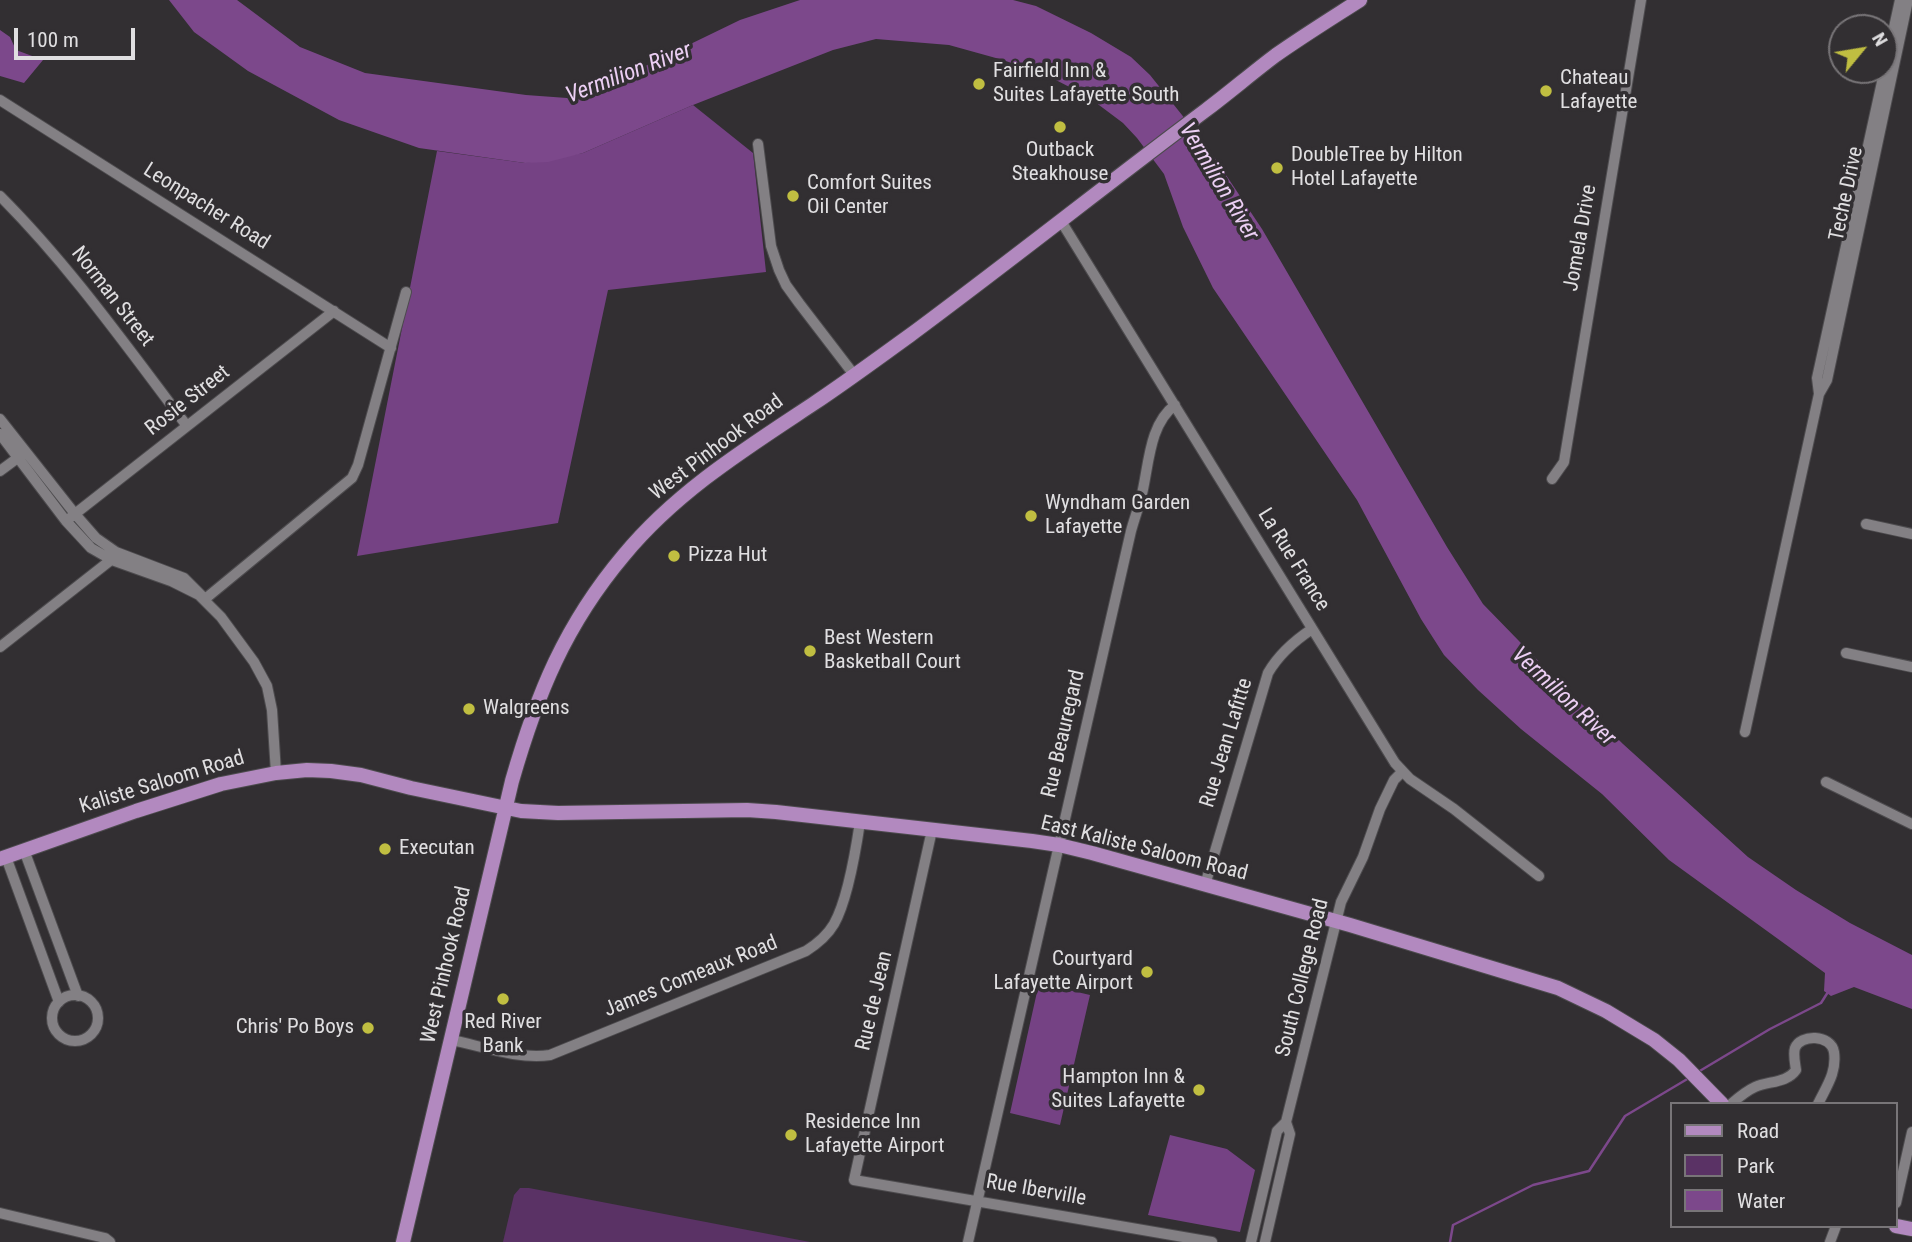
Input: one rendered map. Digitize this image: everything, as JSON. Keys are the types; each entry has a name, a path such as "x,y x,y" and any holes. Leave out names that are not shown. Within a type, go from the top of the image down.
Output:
{"main road":[{"name":"West Pinhook Road","path":"403,1242 505,809 529,724 563,645 579,617 623,556 663,513 703,480 855,376 1276,55 1360,0"},
{"name":"Kaliste Saloom Road","path":"3,858 204,789 276,773 307,770 348,773 505,809"},
{"name":"East Kaliste Saloom Road","path":"505,809 558,813 776,811 1059,845 1558,988 1606,1011 1654,1040 1679,1060 1720,1102"}],"street":[{"name":"Jomela Drive","path":"1552,480 1564,462 1641,0"},
{"name":"Teche Drive","path":"1745,732 1819,394 1817,377 1851,248 1879,116 1900,0"},
{"name":"Teche Drive","path":"1879,116 1908,0"},
{"name":"Leonpacher Road","path":"0,100 391,348"},
{"path":"758,144 771,246 779,270 786,285 855,376"},
{"name":"Norman Street","path":"0,196 62,263 187,426"},
{"name":"La Rue France","path":"1061,221 1402,772 1539,876"},
{"path":"205,599 352,478 358,465 406,292"},
{"name":"Rosie Street","path":"71,517 334,311"},
{"name":"Rue Beauregard","path":"968,1242 1114,601 1155,434 1162,417 1175,405"},
{"path":"0,419 22,454 71,517 91,548 116,556 205,599 221,617 254,662 267,686 272,710 276,773"},
{"path":"0,434 22,454"},
{"path":"0,471 22,454"},
{"path":"1866,524 1912,534"},
{"path":"0,647 116,556"},
{"name":"Rue Jean Lafitte","path":"1205,885 1268,673 1286,649 1312,629"},
{"path":"1846,653 1912,667"},
{"name":"South College Road","path":"1251,1242 1277,1131 1286,1122 1335,922 1388,789 1402,772"},
{"path":"1826,782 1912,824"},
{"name":"James Comeaux Road","path":"452,1040 523,1055 550,1055 806,951 827,933 837,917 860,822"},
{"name":"Rue de Jean","path":"854,1180 932,830"},
{"path":"24,850 78,996"},
{"path":"3,858 59,1002"},
{"path":"46,967 65,960"},
{"path":"78,996 90,1001 97,1011 95,1031 85,1040 66,1040 56,1031 52,1018 59,1002 78,996"},
{"path":"1733,1102 1755,1087 1790,1077 1796,1070 1796,1046 1803,1040 1819,1038 1831,1045 1834,1052 1831,1078 1819,1102"},
{"name":"South College Road","path":"1265,1242 1290,1134 1286,1122"},
{"path":"1898,1194 1912,1132"},
{"name":"Rue Iberville","path":"854,1180 1212,1242"},
{"path":"0,1213 105,1238 110,1242"}],"green space":[{"path":"520,1188 810,1242 503,1242 514,1195"}],"shaded area":[{"path":"693,105 753,153 766,272 608,290 558,523 357,556 437,151 525,163 583,153"},
{"path":"1039,983 1090,995 1060,1125 1010,1113"},
{"path":"1170,1135 1227,1149 1255,1170 1240,1232 1148,1215"}],"water":[{"name":"Vermilion River","path":"169,0 237,0 300,47 365,73 567,98 641,68 740,20 800,0 1013,0 1036,6 1091,33 1131,57 1150,75 1206,145 1262,229 1483,604 1623,744 1748,857 1850,923 1912,955 1912,1009 1854,987 1831,996 1824,991 1825,973 1669,860 1602,794 1521,729 1444,655 1421,619 1357,500 1213,288 1183,227 1164,174 1123,123 1087,96 1050,77 949,45 876,39 833,50 693,105 583,153 548,162 525,163 419,148 339,120 248,71 194,32"},
{"path":"0,30 10,37 16,50 43,60 24,83 0,76"}],"waterway":[{"path":"1698,1072 1770,1029 1821,1003 1828,992"},
{"path":"1450,1242 1453,1225 1533,1185 1589,1171 1625,1116 1689,1078"}],"place":[{"name":"Fairfield Inn & Suites Lafayette South","path":"979,84"},
{"name":"Chateau Lafayette","path":"1546,91"},
{"name":"Outback Steakhouse","path":"1060,127"},
{"name":"DoubleTree by Hilton Hotel Lafayette","path":"1277,168"},
{"name":"Comfort Suites Oil Center","path":"793,196"},
{"name":"Wyndham Garden Lafayette","path":"1031,516"},
{"name":"Pizza Hut","path":"674,556"},
{"name":"Best Western Basketball Court","path":"810,651"},
{"name":"Walgreens","path":"469,709"},
{"name":"Executan","path":"385,849"},
{"name":"Courtyard Lafayette Airport","path":"1147,972"},
{"name":"Red River Bank","path":"503,999"},
{"name":"Chris' Po Boys","path":"368,1028"},
{"name":"Hampton Inn & Suites Lafayette","path":"1199,1090"},
{"name":"Residence Inn Lafayette Airport","path":"791,1135"}]}
